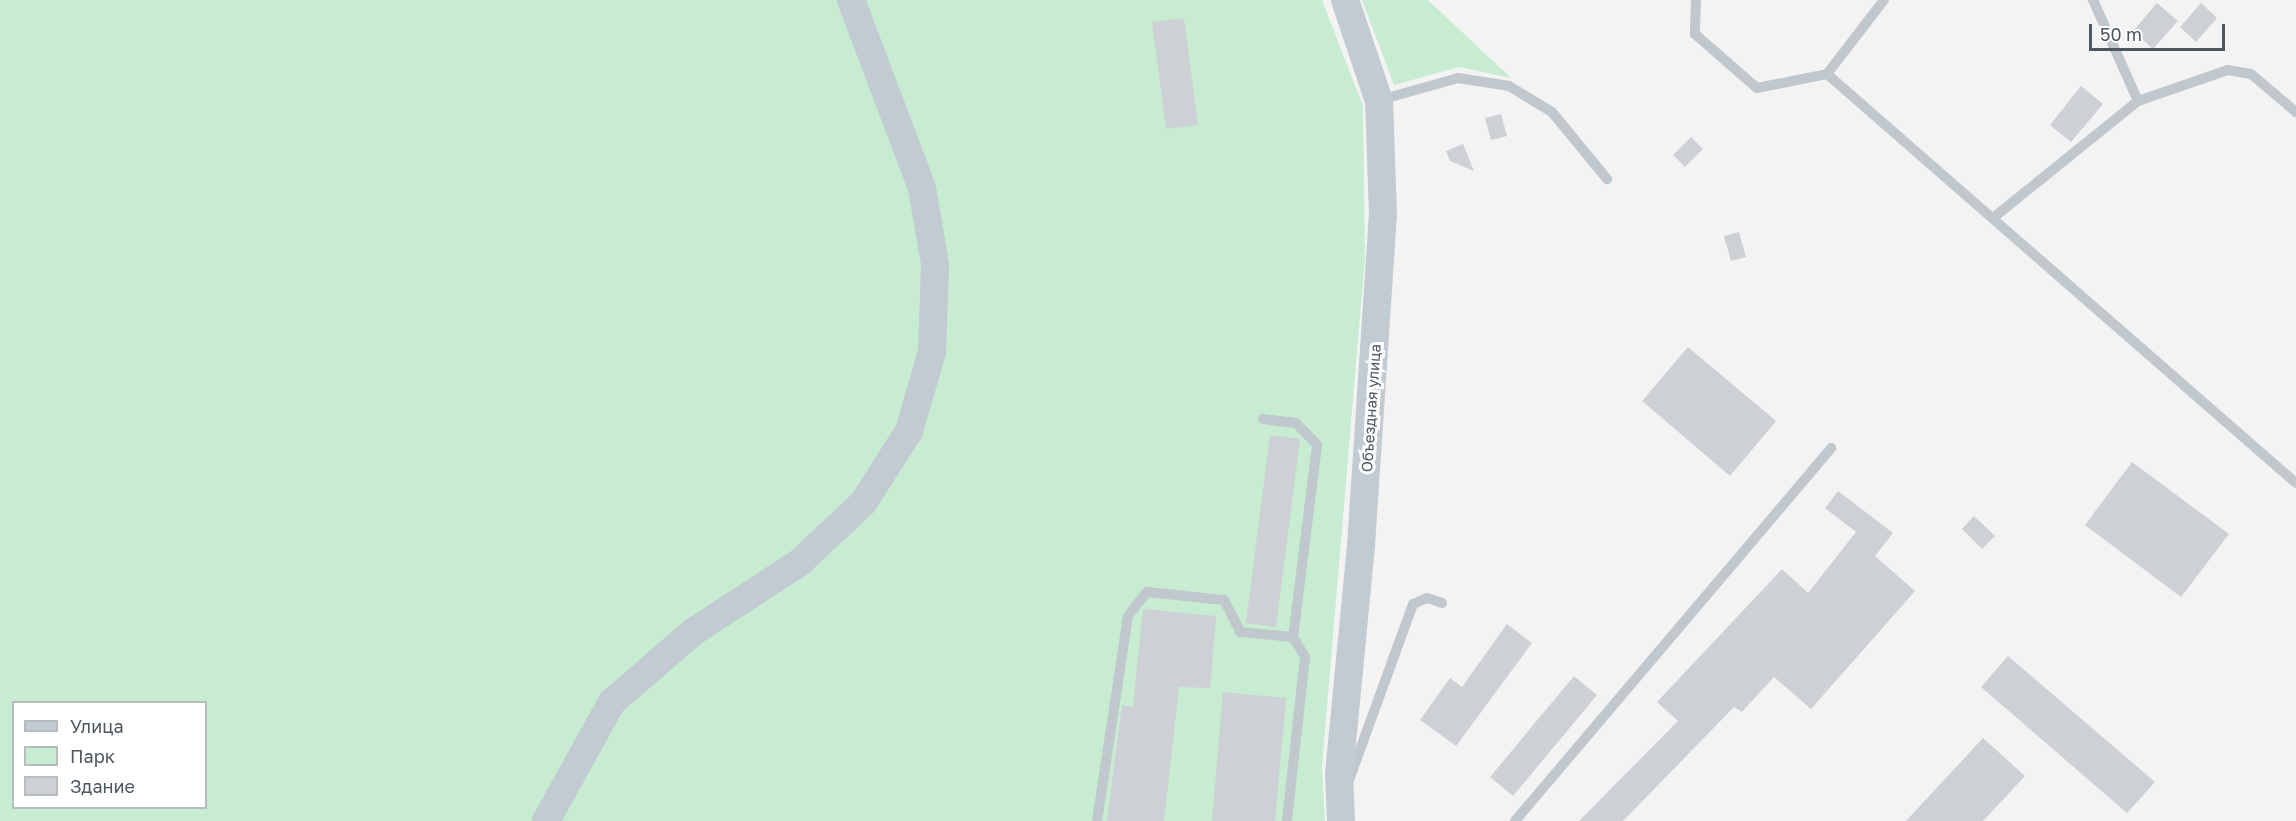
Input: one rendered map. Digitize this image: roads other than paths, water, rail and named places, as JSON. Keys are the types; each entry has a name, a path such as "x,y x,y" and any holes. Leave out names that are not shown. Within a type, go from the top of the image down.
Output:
{"main road":[{"path":"546,821 612,702 693,632 807,556 863,503 909,431 932,352 935,264 922,188 851,0"},
{"name":"Объездная улица","path":"1340,812 1378,312 1380,101 1345,0"}],"lane":[{"path":"1696,0 1695,34 1757,88 1827,74 1884,0"},
{"path":"2093,0 2138,101"},
{"path":"1993,218 2138,101 2228,70 2251,74 2296,111"},
{"path":"1827,74 2296,483"},
{"path":"1380,101 1458,78 1509,86 1552,112 1607,179"},
{"path":"1263,418 1296,423 1317,446 1293,637 1305,657 1287,821"},
{"path":"1515,821 1832,448"},
{"path":"1097,821 1128,616 1147,592 1224,600 1240,632 1293,637"},
{"path":"1340,812 1413,604 1427,598 1442,603"}]}
